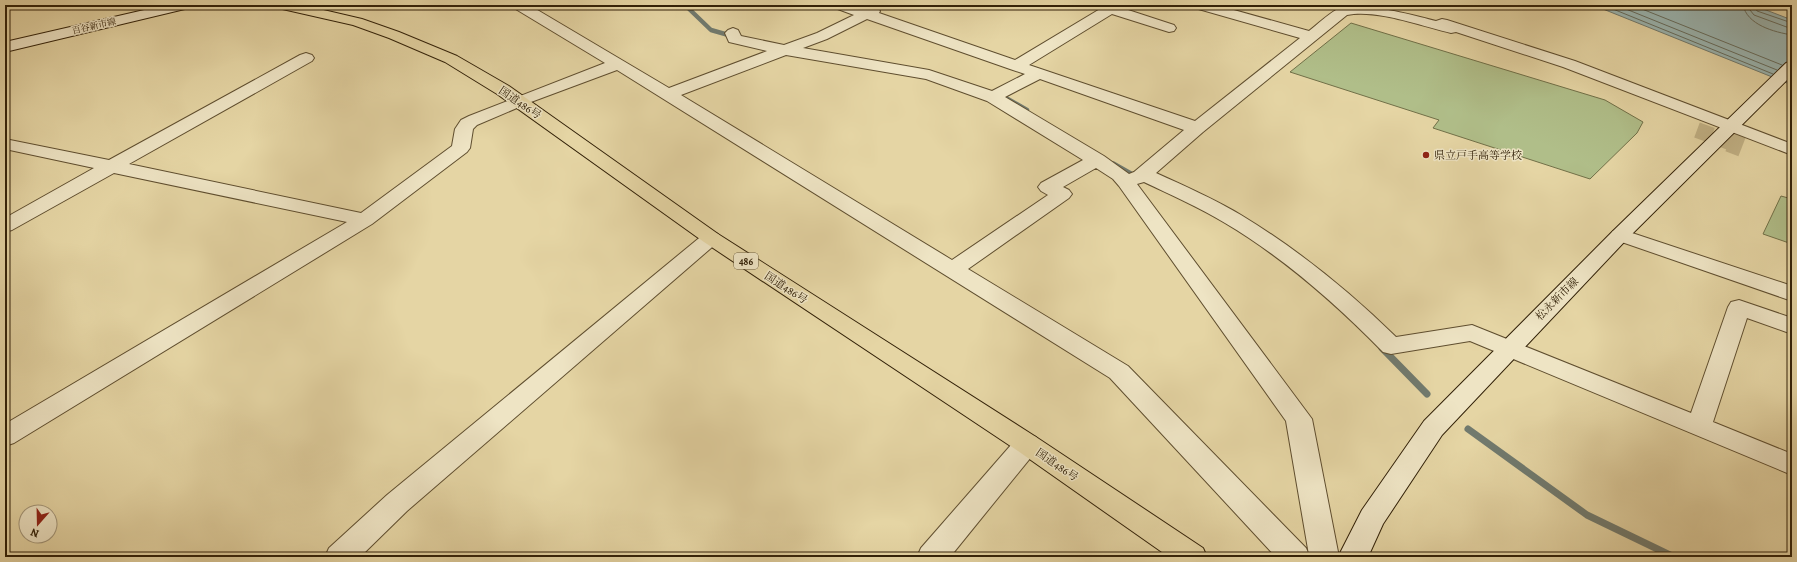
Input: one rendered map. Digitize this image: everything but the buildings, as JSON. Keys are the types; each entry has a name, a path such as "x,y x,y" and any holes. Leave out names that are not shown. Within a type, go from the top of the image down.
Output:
{"highway":[{"name":"国道486号","path":"283,5 316,11 357,22 394,35 451,59 519,101 711,238 1027,444 1192,557"}],"street":[{"name":"百谷新市線","path":"5,47 184,5"},
{"path":"519,5 668,94 1120,372 1295,557"},
{"path":"840,5 1197,128"},
{"path":"668,94 822,36 886,5"},
{"path":"1200,5 1312,36"},
{"path":"1354,5 1378,8 1451,29 1456,27 1569,64 1736,132 1792,150"},
{"path":"1016,66 1114,7 1169,28"},
{"path":"1136,178 1342,12 1350,8 1378,8 1459,36 1607,88 1690,126"},
{"path":"734,36 930,75 998,95 1120,175 1136,178 1232,218 1303,266 1372,327 1391,346 1472,334 1510,348 1792,465"},
{"path":"5,226 306,58"},
{"path":"5,436 365,220 461,148 463,140 462,133 465,126 476,119 519,101 618,64"},
{"name":"松永新市線","path":"1353,557 1372,518 1434,428 1620,235 1736,132 1792,66"},
{"path":"998,95 1039,73"},
{"path":"1736,132 1792,165"},
{"path":"5,144 365,220"},
{"path":"953,270 1062,194 1048,187 1097,160"},
{"path":"1136,178 1299,420 1324,557"},
{"path":"1620,235 1792,294"},
{"path":"340,557 398,503 711,238"},
{"path":"1699,426 1740,307 1792,326"},
{"path":"932,557 1027,444"}],"green space":[{"path":"1351,23 1605,100 1643,122 1637,133 1590,179 1433,128 1439,120 1290,72"},
{"path":"1781,196 1792,199 1792,244 1763,234"}],"water":[{"path":"1593,5 1753,5 1792,20 1792,85"}],"waterway":[{"path":"685,5 711,30 732,36"},
{"path":"1006,98 1027,110"},
{"path":"1113,164 1136,177"},
{"path":"1382,348 1427,394"},
{"path":"1468,429 1587,515 1674,557"}],"tunnel":[{"path":"1697,130 1732,143"},
{"path":"1729,142 1742,147"}],"place":[{"name":"県立戸手高等学校","path":"1426,155"}]}
